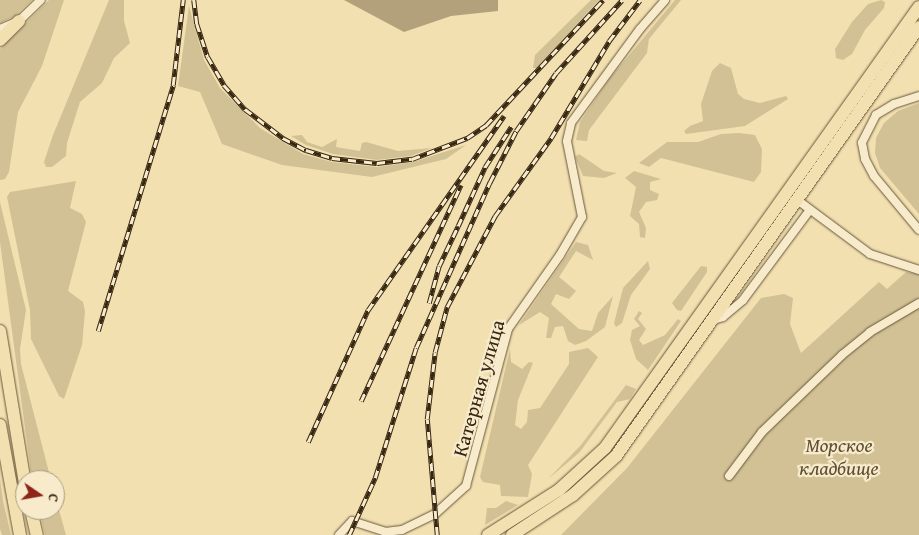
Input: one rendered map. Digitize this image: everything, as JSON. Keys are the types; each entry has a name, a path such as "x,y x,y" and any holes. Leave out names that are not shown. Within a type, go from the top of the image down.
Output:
{"main road":[{"path":"510,529 559,490 605,448 919,7"},
{"path":"0,40 19,21"},
{"path":"488,535 510,529 573,495 616,456 919,27"},
{"path":"0,331 23,470"},
{"path":"0,425 20,535"},
{"path":"33,520 37,535"}],"street":[{"path":"0,29 19,21 41,0"},
{"name":"Катерная улица","path":"339,535 352,521 385,532 402,530 435,514 466,486 508,329 560,255 582,217 567,141 571,123 640,29 665,0"},
{"path":"919,96 894,104 876,116 862,144 865,160 874,176 919,230"},
{"path":"796,199 809,211 870,254 919,270"},
{"path":"712,320 724,318 742,300 809,211"},
{"path":"729,476 786,406 842,355 870,332 919,303"}],"green space":[{"path":"0,0 32,0 15,16 0,23"},
{"path":"49,0 64,0 42,66 18,112 9,172 5,179 0,180 0,49"},
{"path":"109,0 124,0 124,21 130,43 114,58 102,83 80,102 67,143 66,156 52,167 46,167 44,162 53,135"},
{"path":"591,0 599,0 537,68 533,68 535,55"},
{"path":"675,0 681,0 649,39 647,53 589,130 587,141 576,140 580,122 610,78"},
{"path":"881,0 885,2 884,8 865,30 852,54 843,60 836,58 835,49 852,22 868,4"},
{"path":"189,6 204,60 220,88 260,128 303,154 332,162 377,167 413,162 466,145 446,159 372,177 282,165 222,144 200,92 178,86"},
{"path":"720,63 731,68 738,94 744,99 760,103 786,96 788,99 745,126 686,134 684,131 690,126 703,121 701,104 712,71"},
{"path":"919,103 919,214 880,168 875,153 876,138 884,123 898,111"},
{"path":"739,133 755,135 762,149 761,172 754,182 661,158 649,167 639,163 667,142 698,142 721,134"},
{"path":"302,135 307,142 322,147 337,139 336,147 360,151 362,143 366,142 398,151 432,148 411,156 377,160 333,154 306,145 291,136"},
{"path":"579,154 604,171 617,173 604,178 583,176 575,157"},
{"path":"634,171 661,179 650,182 650,190 659,194 657,200 646,202 639,212 646,228 645,238 640,237 639,224 630,216 636,187 625,178"},
{"path":"76,181 70,208 82,214 86,222 68,291 83,302 85,311 82,345 64,399 59,396 31,339 30,310 7,197 10,192"},
{"path":"0,202 26,310 20,349 21,364 48,470 31,470 0,242"},
{"path":"576,242 588,245 593,260 576,251 559,277 576,291 569,299 556,294 551,304 579,329 592,331 598,313 613,296 605,327 586,341 575,345 568,341 563,326 555,327 551,338 546,338 549,318 540,312 519,325"},
{"path":"648,261 650,269 631,295 622,323 616,327 614,323 623,288"},
{"path":"701,266 707,267 707,272 681,311 677,310 672,303"},
{"name":"Морское кладбище","path":"906,272 919,274 919,535 561,535 627,468 761,298 784,294 793,298 790,324 801,353 879,282 887,289"},
{"path":"639,311 642,313 638,319 646,329 639,340 643,345 665,335 678,319 681,321 648,370 636,359 630,340 632,330 640,326 634,319"},
{"path":"588,348 598,357 528,465 532,474 528,497 501,496 500,485 483,482 480,477 510,349 511,362 522,369 529,362 533,363 518,400 515,425 521,429 527,422 528,410 540,408 569,364 569,352"},
{"path":"626,385 636,389 630,399 617,402 579,453 548,479 581,445"},
{"path":"0,479 11,535 2,535 0,529"},
{"path":"506,501 518,505 485,525 487,508 496,508"},
{"path":"41,520 62,520 66,535 45,535"}],"shaded area":[{"path":"344,0 498,0 498,11 451,16 404,32"}],"railway":[{"path":"98,331 173,85 183,0"},
{"path":"194,0 197,24 208,57 224,85 245,109 283,138 306,150 332,158 377,163 412,159 467,138 486,125 603,0"},
{"path":"349,535 375,478 416,348 490,182 516,131 556,73 622,0"},
{"path":"437,535 427,419 435,352 447,307 495,216 551,138 609,41 640,0"},
{"path":"308,442 368,310 504,116"},
{"path":"429,303 439,266 485,167 511,127"},
{"path":"361,401 461,185"}]}
